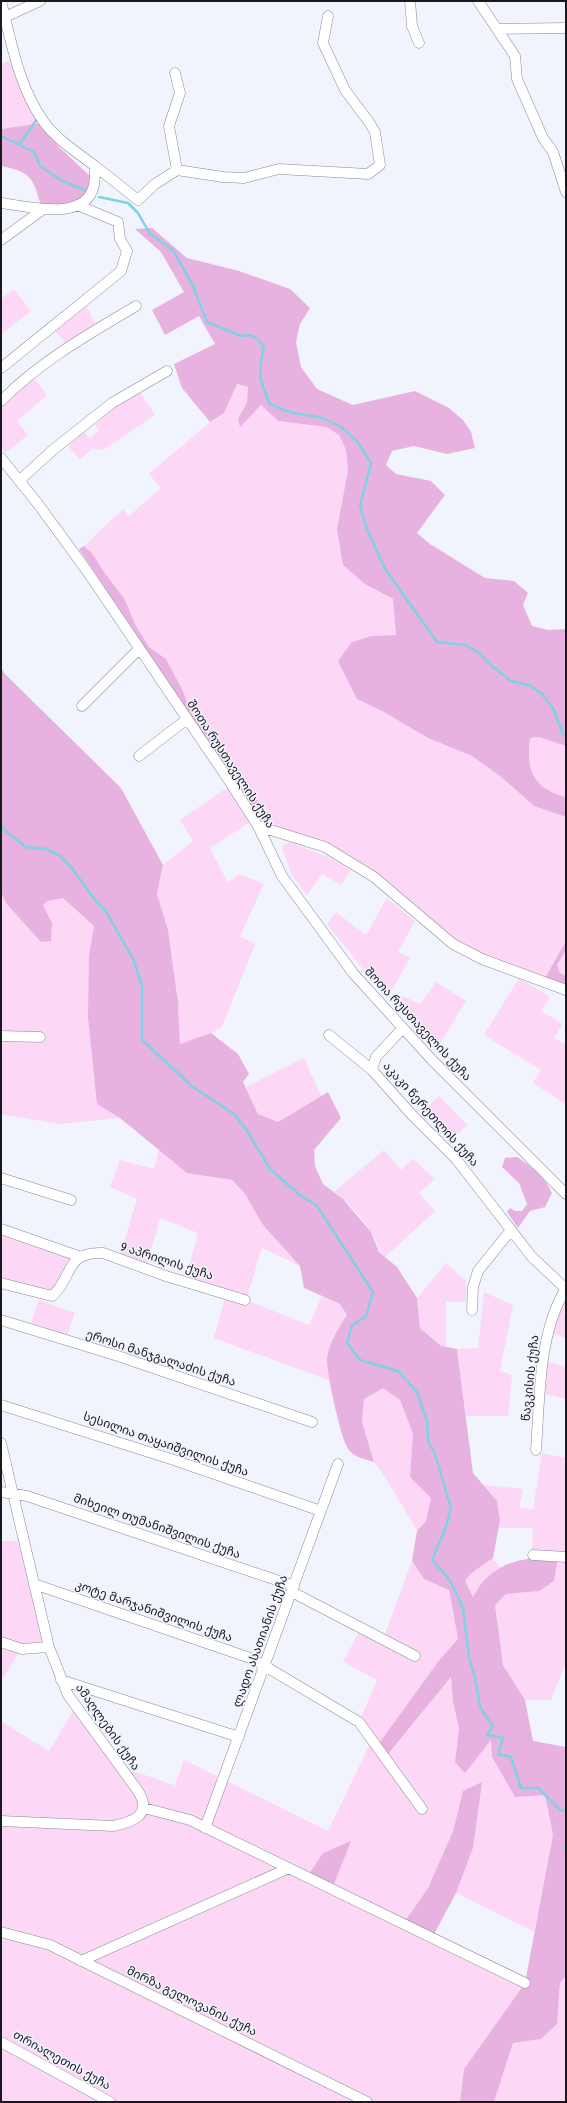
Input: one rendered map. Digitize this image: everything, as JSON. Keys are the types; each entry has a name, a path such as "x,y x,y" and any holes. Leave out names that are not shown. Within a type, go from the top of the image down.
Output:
{"street":[{"path":"1,1 16,59 30,97 44,122 63,142 138,200 155,184 177,170 223,177 244,178 278,169 368,174 380,165 375,132 345,90 323,43 328,16"},
{"path":"5,17 40,1"},
{"path":"410,1 412,26 419,43"},
{"path":"478,1 515,56 517,79 543,138 553,152 566,192"},
{"path":"497,29 566,28"},
{"path":"175,73 180,93 169,126 177,170"},
{"path":"1,203 42,210 65,209 77,205 91,192 94,185 95,166"},
{"path":"1,368 121,271 127,251 120,239 118,222 77,205"},
{"path":"1,240 42,210"},
{"path":"1,401 44,364 136,306"},
{"path":"20,480 54,449 112,403 167,371"},
{"name":"შოთა რუსთაველის ქუჩა","path":"1,458 20,480 87,571 258,826 282,876 291,890 353,973 485,1114 566,1194"},
{"path":"82,706 139,650"},
{"path":"139,756 187,719"},
{"path":"258,826 325,847 374,876 453,944 482,959 566,990"},
{"name":"აკაკი წერეთლის ქუჩა","path":"403,1028 376,1057 372,1070 412,1115 456,1159 532,1257 566,1288"},
{"path":"329,1035 372,1070"},
{"path":"1,1036 40,1037"},
{"path":"1,1178 71,1200"},
{"path":"1,1229 81,1257"},
{"path":"472,1310 473,1287 478,1271 511,1230"},
{"name":"9 აპრილის ქუჩა","path":"81,1257 92,1253 103,1253 166,1276 246,1300"},
{"path":"1,1283 52,1296 56,1293 72,1264 81,1257"},
{"name":"წავკისის ქუჩა","path":"536,1450 546,1336 558,1302 566,1288"},
{"name":"ეროსი მანჯგალაძის ქუჩა","path":"1,1320 118,1356 312,1422"},
{"name":"სესილია თაყაიშვილის ქუჩა","path":"1,1405 174,1460 321,1511"},
{"name":"ამაღლების ქუჩა","path":"1,1443 49,1647 61,1680 68,1695 142,1797 144,1808"},
{"name":"ლადო ასათიანის ქუჩა","path":"206,1828 338,1464"},
{"name":"მიხეილ თუმანიშვილის ქუჩა","path":"1,1492 12,1493 293,1589 415,1656"},
{"path":"533,1555 566,1557"},
{"name":"კოტე მარჯანიშვილის ქუჩა","path":"34,1584 253,1659 359,1722 422,1809"},
{"path":"1,1642 22,1649 49,1647"},
{"path":"61,1680 239,1737"},
{"path":"1,1821 113,1826 129,1823 136,1818 144,1808 190,1820 525,1983"},
{"path":"81,1961 289,1868"},
{"name":"მირზა გელოვანის ქუჩა","path":"1,1932 50,1945 368,2102"},
{"name":"თრიალეთის ქუჩა","path":"1,2042 110,2102"}],"shaded area":[{"path":"13,59 41,123 1,129 1,64"},
{"path":"41,123 59,147 90,176 90,186 87,194 76,203 68,205 41,206 36,188 29,177 19,171 1,166 1,129"},
{"path":"152,228 187,258 239,271 290,289 310,308 300,324 296,342 301,367 317,389 353,405 415,391 449,408 463,420 471,432 475,448 447,454 414,446 392,451 386,465 396,474 431,481 445,495 417,533 430,544 485,578 514,581 528,593 523,605 532,626 548,630 566,629 566,746 539,737 530,738 529,760 534,776 539,783 546,789 566,797 566,817 534,806 500,776 472,756 428,738 384,712 357,699 338,661 352,642 372,636 396,635 393,599 365,584 343,565 337,529 348,470 346,450 339,435 326,427 278,421 261,405 240,427 238,419 247,402 248,387 237,384 224,413 210,422 182,388 174,364 215,344 199,316 165,335 152,310 184,292 161,252 135,229"},
{"path":"14,289 31,311 1,334 1,299"},
{"path":"86,306 96,325 67,344 53,329"},
{"path":"33,377 47,395 17,421 28,435 5,453 1,448 1,406"},
{"path":"236,384 248,387 247,402 238,419 240,426 261,405 278,421 326,427 339,435 346,450 348,470 337,529 365,584 393,599 396,635 372,636 357,699 384,712 428,738 472,756 500,776 534,806 566,817 566,941 545,978 485,957 446,935 385,880 273,827 263,815 254,793 192,714 182,689 166,659 149,647 136,626 124,598 104,572 92,553 84,546 123,509 129,516 161,488 149,474 210,422 224,413"},
{"path":"139,391 155,415 103,450 92,449 80,460 68,446 84,432 90,438 99,430 95,425 116,406"},
{"path":"84,546 92,553 104,572 124,598 136,626 149,647 166,659 182,689 192,714 254,793 263,815 273,827 261,821 79,549"},
{"path":"1,666 4,673 121,788 163,865 157,894 168,930 178,1002 180,1044 211,1033 238,1054 249,1074 243,1082 258,1114 278,1122 328,1092 341,1118 314,1150 315,1166 323,1184 343,1199 371,1232 379,1252 397,1267 417,1298 420,1328 441,1346 457,1349 473,1473 497,1501 500,1520 493,1558 474,1571 465,1581 473,1597 481,1584 498,1569 516,1561 558,1556 554,1581 539,1591 506,1594 495,1605 503,1665 525,1700 533,1741 566,1747 566,1975 560,1983 557,2024 541,2039 513,2043 494,2102 460,2102 464,2069 525,1983 553,1835 545,1795 515,1797 492,1757 491,1740 465,1773 455,1762 459,1728 453,1702 451,1677 385,1758 377,1746 440,1659 458,1639 449,1590 424,1579 412,1561 417,1531 426,1521 431,1498 410,1477 413,1434 400,1400 383,1388 364,1399 362,1422 374,1462 359,1457 349,1450 344,1440 334,1404 327,1360 331,1343 347,1315 340,1304 304,1288 300,1266 263,1225 245,1194 232,1180 187,1173 120,1118 97,1104 88,1017 89,955 94,926 63,898 48,901 43,905 52,923 51,941 41,942 6,903 1,892"},
{"path":"539,737 566,746 566,797 545,788 538,783 534,776 529,760 530,738"},
{"path":"228,787 252,821 210,848 228,883 239,874 264,884 240,936 255,944 222,1027 180,1045 178,1002 168,930 157,894 163,865 193,841 180,820"},
{"path":"290,842 330,858 351,870 341,885 322,874 307,896 292,875 282,849 284,844"},
{"path":"1,892 6,903 42,942 51,941 52,923 43,905 48,901 63,898 94,926 89,955 97,1104 120,1118 60,1124 1,1114"},
{"path":"387,898 415,921 398,952 410,958 387,999 327,924 336,912 366,935"},
{"path":"566,941 566,950 557,965 560,973 566,976 566,985 545,978"},
{"path":"566,950 566,976 560,973 557,965"},
{"path":"519,978 550,997 541,1011 563,1024 554,1038 566,1045 566,1104 533,1083 541,1070 484,1035"},
{"path":"436,982 466,1001 436,1050 399,1008 403,996 420,1004"},
{"path":"304,1058 321,1096 278,1122 258,1114 246,1087"},
{"path":"439,1096 467,1125 452,1139 424,1110"},
{"path":"159,1149 187,1173 231,1180 245,1194 263,1225 300,1266 262,1248 246,1300 309,1325 322,1296 340,1304 347,1314 340,1325 327,1359 331,1381 214,1338 226,1294 185,1282 198,1233 160,1218 146,1269 119,1259 137,1199 110,1187 120,1160 154,1169"},
{"path":"384,1150 401,1170 413,1159 435,1179 419,1193 435,1211 385,1257 380,1251 373,1235 364,1221 350,1205 334,1192"},
{"path":"517,1157 537,1172 546,1182 552,1193 545,1207 530,1211 518,1228 507,1212 510,1208 515,1211 522,1211 527,1204 519,1183 502,1167 505,1158"},
{"path":"1,1229 81,1257 56,1293 1,1283"},
{"path":"446,1263 466,1281 466,1302 446,1302 446,1347 441,1346 420,1328 417,1298"},
{"path":"484,1292 513,1305 500,1371 512,1375 508,1416 466,1416 457,1349 478,1348"},
{"path":"566,1295 566,1338 552,1334"},
{"path":"39,1300 75,1313 67,1335 31,1323"},
{"path":"548,1362 566,1367 566,1399 545,1394"},
{"path":"383,1388 400,1399 413,1434 410,1477 431,1498 426,1521 417,1531 384,1475 374,1462 362,1422 364,1398"},
{"path":"542,1453 566,1458 566,1553 532,1551 533,1528 498,1528 499,1510 492,1495 484,1485 523,1489 519,1508 533,1509"},
{"path":"1,1541 18,1541 44,1643 20,1651 1,1681"},
{"path":"493,1558 500,1567 481,1584 473,1598 465,1581 474,1571"},
{"path":"557,1560 566,1561 566,1662 551,1700 525,1700 503,1665 495,1605 506,1594 539,1591"},
{"path":"412,1561 424,1579 449,1590 458,1639 440,1659 377,1746 386,1758 451,1677 453,1702 459,1728 455,1762 491,1739 492,1757 515,1797 545,1795 553,1835 535,1932 456,1893 473,1848 476,1818 463,1791 453,1831 428,1888 403,1924 525,1983 464,2069 460,2102 1,2102 1,1721 49,1751 76,1706 119,1766 174,1785 174,1788 184,1760 328,1831 372,1740 359,1722 377,1680 343,1662 361,1628 383,1639"},
{"path":"482,1782 473,1848 456,1893 432,1938 403,1924 428,1888 453,1831 463,1791"},
{"path":"351,1841 332,1889 307,1877 323,1853"},
{"path":"566,1975 566,2102 494,2102 513,2043 541,2039 557,2024 560,1983"}],"waterway":[{"path":"20,144 37,119"},
{"path":"1,136 34,152 40,166 61,180 86,191"},
{"path":"99,197 128,203 138,213 150,234 173,250 192,284 207,322 241,336 250,335 256,338 264,347 260,370 264,389 270,404 289,412 323,418 341,427 357,441 371,463 360,506 368,532 385,569 437,642 465,645 478,652 492,666 511,681 531,686 542,694 554,710 562,732 566,736"},
{"path":"1,825 3,829 26,847 46,849 59,855 71,867 96,901 106,911 134,961 142,986 142,1040 193,1087 234,1114 248,1132 270,1169 300,1195 317,1206 373,1292 366,1316 352,1326 347,1343 360,1360 398,1371 417,1392 427,1421 428,1441 435,1454 451,1508 446,1527 432,1560 450,1580 463,1608 469,1657 481,1709 493,1726 487,1735 503,1738 498,1754 511,1757 521,1788 538,1788 560,1810 566,1811"},
{"path":"566,1845 566,1850"}]}
